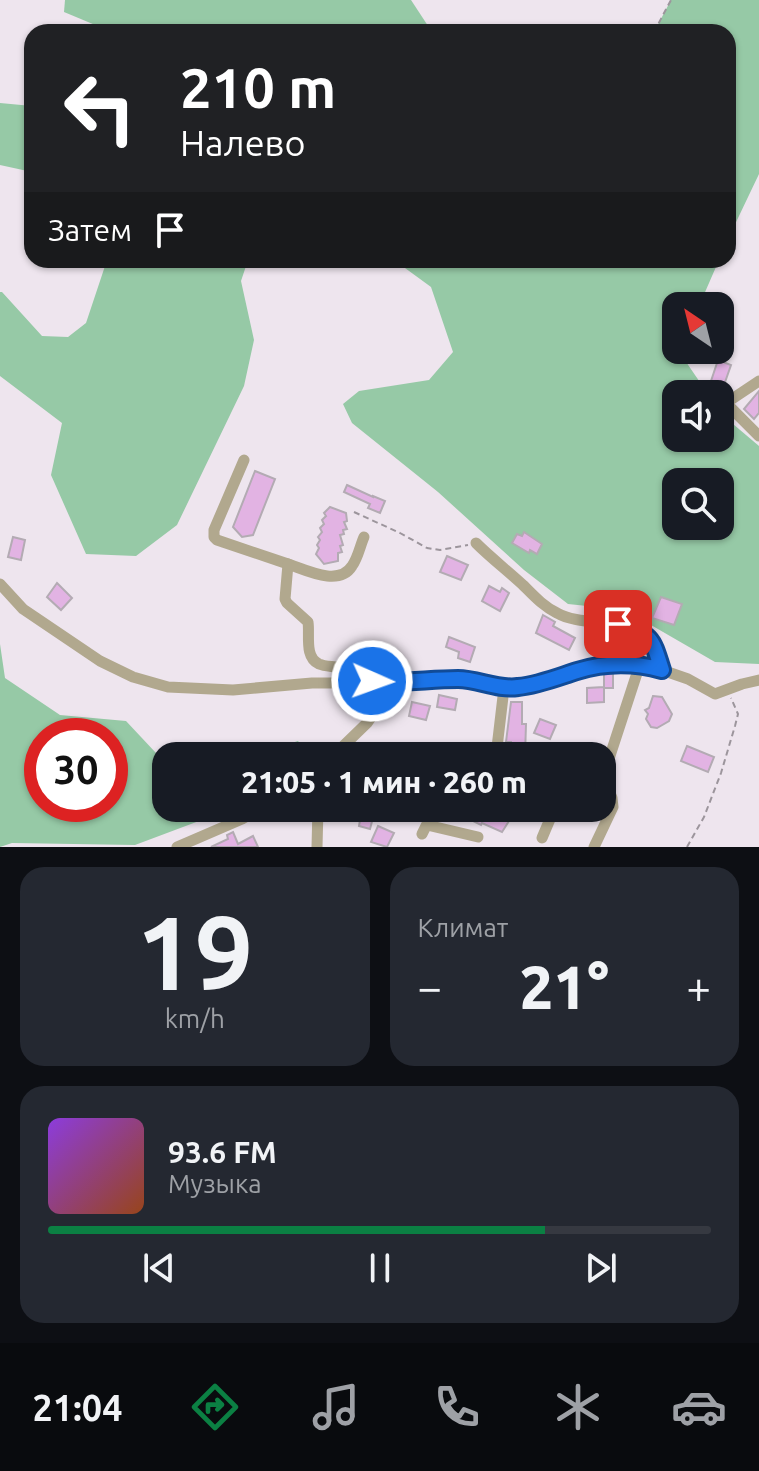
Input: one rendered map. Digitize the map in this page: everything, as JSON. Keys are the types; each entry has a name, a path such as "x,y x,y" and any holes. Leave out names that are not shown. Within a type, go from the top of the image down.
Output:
{"street":[{"path":"759,381 726,403 759,436"},
{"path":"244,460 214,530 217,540 335,577 352,567 364,537"},
{"path":"476,543 535,599 554,612 580,621 618,624 644,634 653,642 662,670"},
{"path":"288,564 285,599 308,622 310,656 321,665 344,669 351,683"},
{"path":"0,584 23,609 100,661 133,677 168,687 233,690 312,683 457,679 504,688 530,686 613,663 640,664 662,670 688,679 715,694 759,680"},
{"path":"594,847 613,807 605,771 640,664"},
{"path":"347,742 367,723 395,683"},
{"path":"498,742 504,688"},
{"path":"177,847 235,822"},
{"path":"317,847 318,822"},
{"path":"428,822 424,829 478,837"},
{"path":"542,838 549,822"}],"path":[{"path":"658,24 671,0"},
{"path":"354,512 427,548 440,550 476,543"},
{"path":"687,847 704,817 721,773 738,714 727,689"}],"green space":[{"path":"65,0 411,0 427,24 93,24 64,12"},
{"path":"671,0 759,0 759,174 736,222 736,24 658,24"},
{"path":"0,103 24,105 24,170 0,165"},
{"path":"104,268 245,268 241,281 254,340 244,386 177,525 136,556 86,554 51,475 62,423 0,376 0,292 42,336 68,337 86,323"},
{"path":"405,268 716,268 705,292 662,292 662,364 687,364 698,380 662,380 662,452 734,452 734,425 759,446 759,664 715,662 625,610 568,604 352,423 343,404 359,391 429,380 453,352 431,287"},
{"path":"0,644 5,678 60,715 93,718 24,718 24,822 128,822 128,723 152,749 152,822 196,822 135,845 12,843 0,847"}],"building":[{"path":"717,364 731,365 726,380 711,380"},
{"path":"759,391 759,413 754,419 744,409"},
{"path":"255,471 275,479 253,535 242,537 233,527"},
{"path":"347,485 385,501 380,513 368,508 370,504 344,492"},
{"path":"330,507 346,513 347,521 344,522 347,529 340,535 343,545 340,546 342,552 338,553 338,561 324,564 316,554 318,537 322,532 320,528 324,524 322,520 326,516 324,513"},
{"path":"524,532 542,544 537,554 512,543 517,534 522,536"},
{"path":"13,537 25,540 21,560 8,557"},
{"path":"447,556 468,565 461,580 440,572"},
{"path":"57,583 72,598 61,610 47,597"},
{"path":"489,586 500,592 502,588 509,593 500,611 482,601"},
{"path":"661,597 682,604 674,625 652,618"},
{"path":"543,615 555,622 553,626 575,638 569,650 536,633"},
{"path":"449,637 475,647 470,662 458,658 459,652 446,647"},
{"path":"604,674 613,674 613,688 604,688 604,702 587,703 587,688 604,687"},
{"path":"439,695 457,699 455,710 437,707"},
{"path":"653,696 662,697 672,714 669,721 657,728 651,727 646,719 648,714 645,710 649,708"},
{"path":"412,702 430,706 426,720 409,716"},
{"path":"511,702 522,702 525,742 506,742"},
{"path":"540,719 556,725 550,739 534,733"},
{"path":"687,746 714,757 708,772 681,761"},
{"path":"360,822 372,822 370,829 359,826"},
{"path":"475,822 508,822 502,832"},
{"path":"378,826 394,833 387,847 371,842"},
{"path":"233,832 238,844 253,836 258,847 211,847 228,839 227,835"}],"route":[{"path":"372,681 395,683 457,679 515,688 613,663 640,664 662,670 653,642 644,634 618,624"}]}
